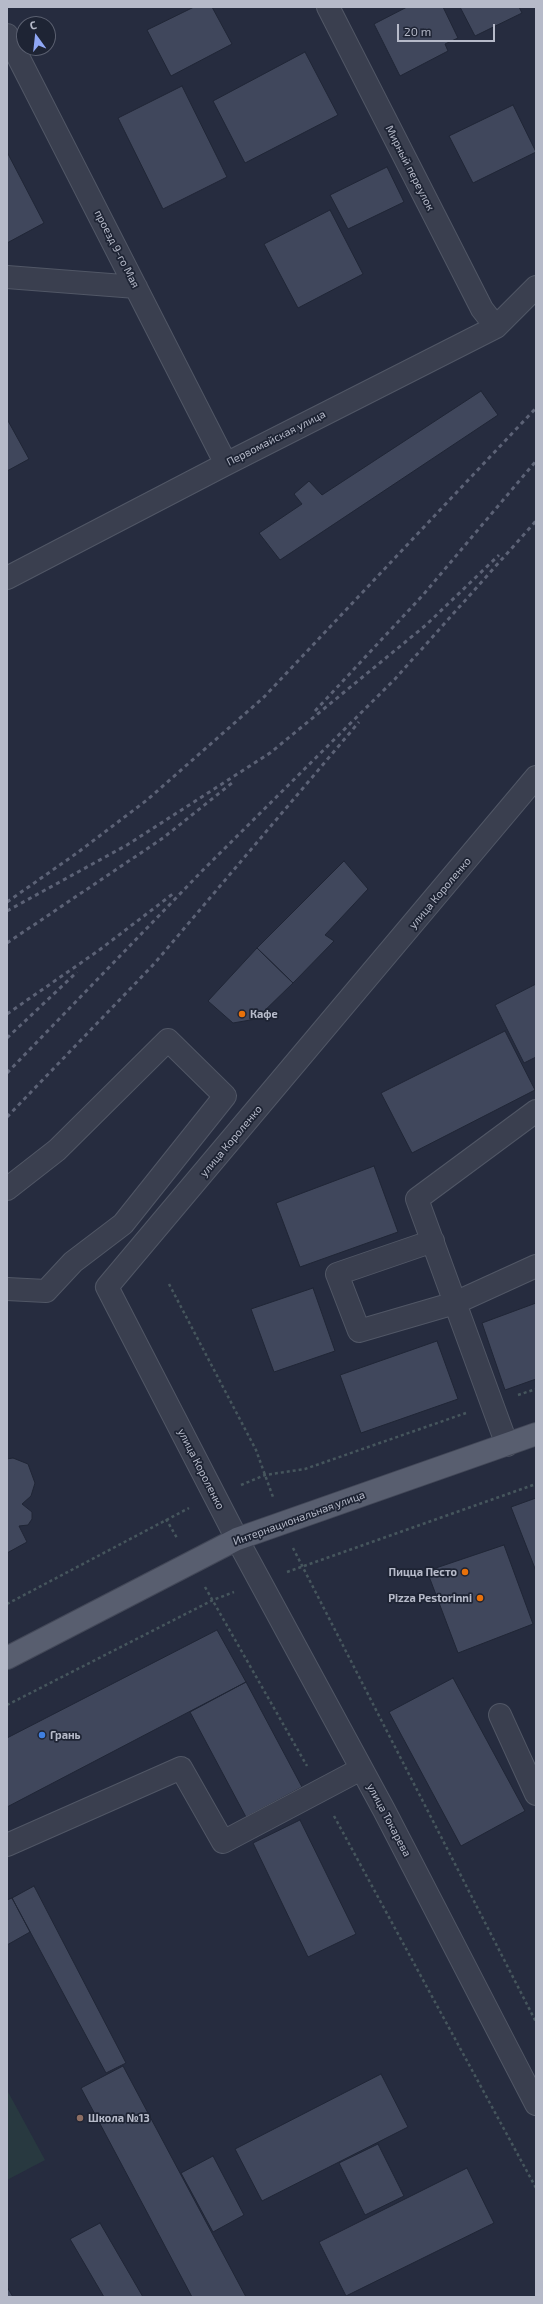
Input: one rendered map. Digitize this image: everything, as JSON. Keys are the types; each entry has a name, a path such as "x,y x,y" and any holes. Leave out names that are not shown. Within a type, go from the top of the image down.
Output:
{"main road":[{"name":"Интернациональная улица","path":"7,1658 237,1539 536,1434"}],"street":[{"name":"Мирный переулок","path":"328,7 482,309 496,327"},
{"name":"проезд 9-го Мая","path":"7,35 226,464"},
{"path":"7,277 136,287"},
{"name":"Первомайская улица","path":"7,578 226,464 496,327 536,287"},
{"name":"улица Короленко","path":"237,1539 108,1287 532,786"},
{"path":"7,1189 57,1150 168,1040 225,1096 123,1224 73,1262 46,1291 7,1289"},
{"path":"507,1444 491,1405 418,1199 536,1111"},
{"path":"433,1242 337,1274 358,1331 455,1303 536,1266"},
{"name":"улица Токарева","path":"237,1539 361,1769 536,2104"},
{"path":"500,1715 536,1794"},
{"path":"7,1845 181,1768 223,1842 361,1769"}],"path":[{"path":"169,1284 256,1450 282,1523 305,1573 536,2022"},
{"path":"7,1604 166,1519 265,1475 305,1469 536,1389"},
{"path":"166,1519 321,1791 536,2188"}],"shaded area":[{"path":"7,2090 45,2160 7,2180"}],"building":[{"path":"194,7 212,7 232,44 171,76 147,30"},
{"path":"407,7 443,7 458,38 445,44 448,51 400,76 374,24"},
{"path":"460,7 519,7 522,13 475,36"},
{"path":"305,52 338,115 245,163 213,101"},
{"path":"182,86 227,177 163,209 118,118"},
{"path":"513,105 536,152 473,183 449,136"},
{"path":"7,152 44,223 7,243"},
{"path":"387,167 404,202 348,229 330,195"},
{"path":"330,210 363,274 298,308 264,244"},
{"path":"481,391 498,415 280,560 259,533 302,504 294,494 309,481 322,495"},
{"path":"7,419 29,459 7,471"},
{"path":"344,861 368,889 325,935 334,941 293,983 257,948"},
{"path":"257,948 293,983 256,1019 233,1023 208,1001"},
{"path":"536,984 536,1057 524,1063 495,1005"},
{"path":"505,1031 535,1090 412,1153 381,1093"},
{"path":"374,1166 398,1232 300,1267 276,1203"},
{"path":"313,1288 335,1351 274,1372 251,1309"},
{"path":"536,1303 536,1379 505,1390 482,1323"},
{"path":"437,1341 458,1399 361,1433 340,1375"},
{"path":"13,1458 28,1464 35,1483 31,1496 22,1504 32,1512 32,1519 28,1525 19,1526 27,1542 7,1553 7,1459"},
{"path":"536,1498 536,1571 511,1507"},
{"name":"Pizza Pestorinni","path":"504,1545 533,1624 458,1653 427,1571"},
{"path":"217,1630 246,1682 7,1807 7,1738"},
{"path":"453,1678 525,1811 461,1846 389,1712"},
{"path":"246,1682 302,1787 246,1817 190,1712"},
{"path":"300,1820 356,1934 308,1957 253,1843"},
{"path":"34,1886 126,2063 106,2073 12,1898"},
{"path":"12,1898 30,1932 7,1945 7,1900"},
{"path":"123,2066 246,2297 192,2297 81,2088"},
{"path":"381,2074 408,2127 262,2201 235,2149"},
{"path":"378,2144 404,2196 365,2215 339,2163"},
{"path":"213,2156 244,2215 213,2232 181,2173"},
{"path":"467,2168 494,2223 346,2296 319,2242"},
{"path":"100,2223 143,2297 104,2297 70,2239"},
{"path":"7,2287 13,2297 7,2297"}],"railway":[{"path":"7,902 77,853 147,800 264,697 536,408"},
{"path":"315,711 423,595 536,461"},
{"path":"7,1073 203,870 395,679 536,521"},
{"path":"7,911 127,845 270,753 426,625 499,555"},
{"path":"7,1117 154,964 359,722"},
{"path":"7,943 163,838 232,783"},
{"path":"7,1014 98,951 174,893"},
{"path":"7,1038 77,972"}],"place":[{"name":"Кафе","path":"242,1014"},
{"name":"Пицца Песто","path":"465,1572"},
{"name":"Pizza Pestorinni","path":"480,1598"},
{"name":"Грань","path":"42,1735"},
{"name":"Школа №13","path":"80,2118"}]}
